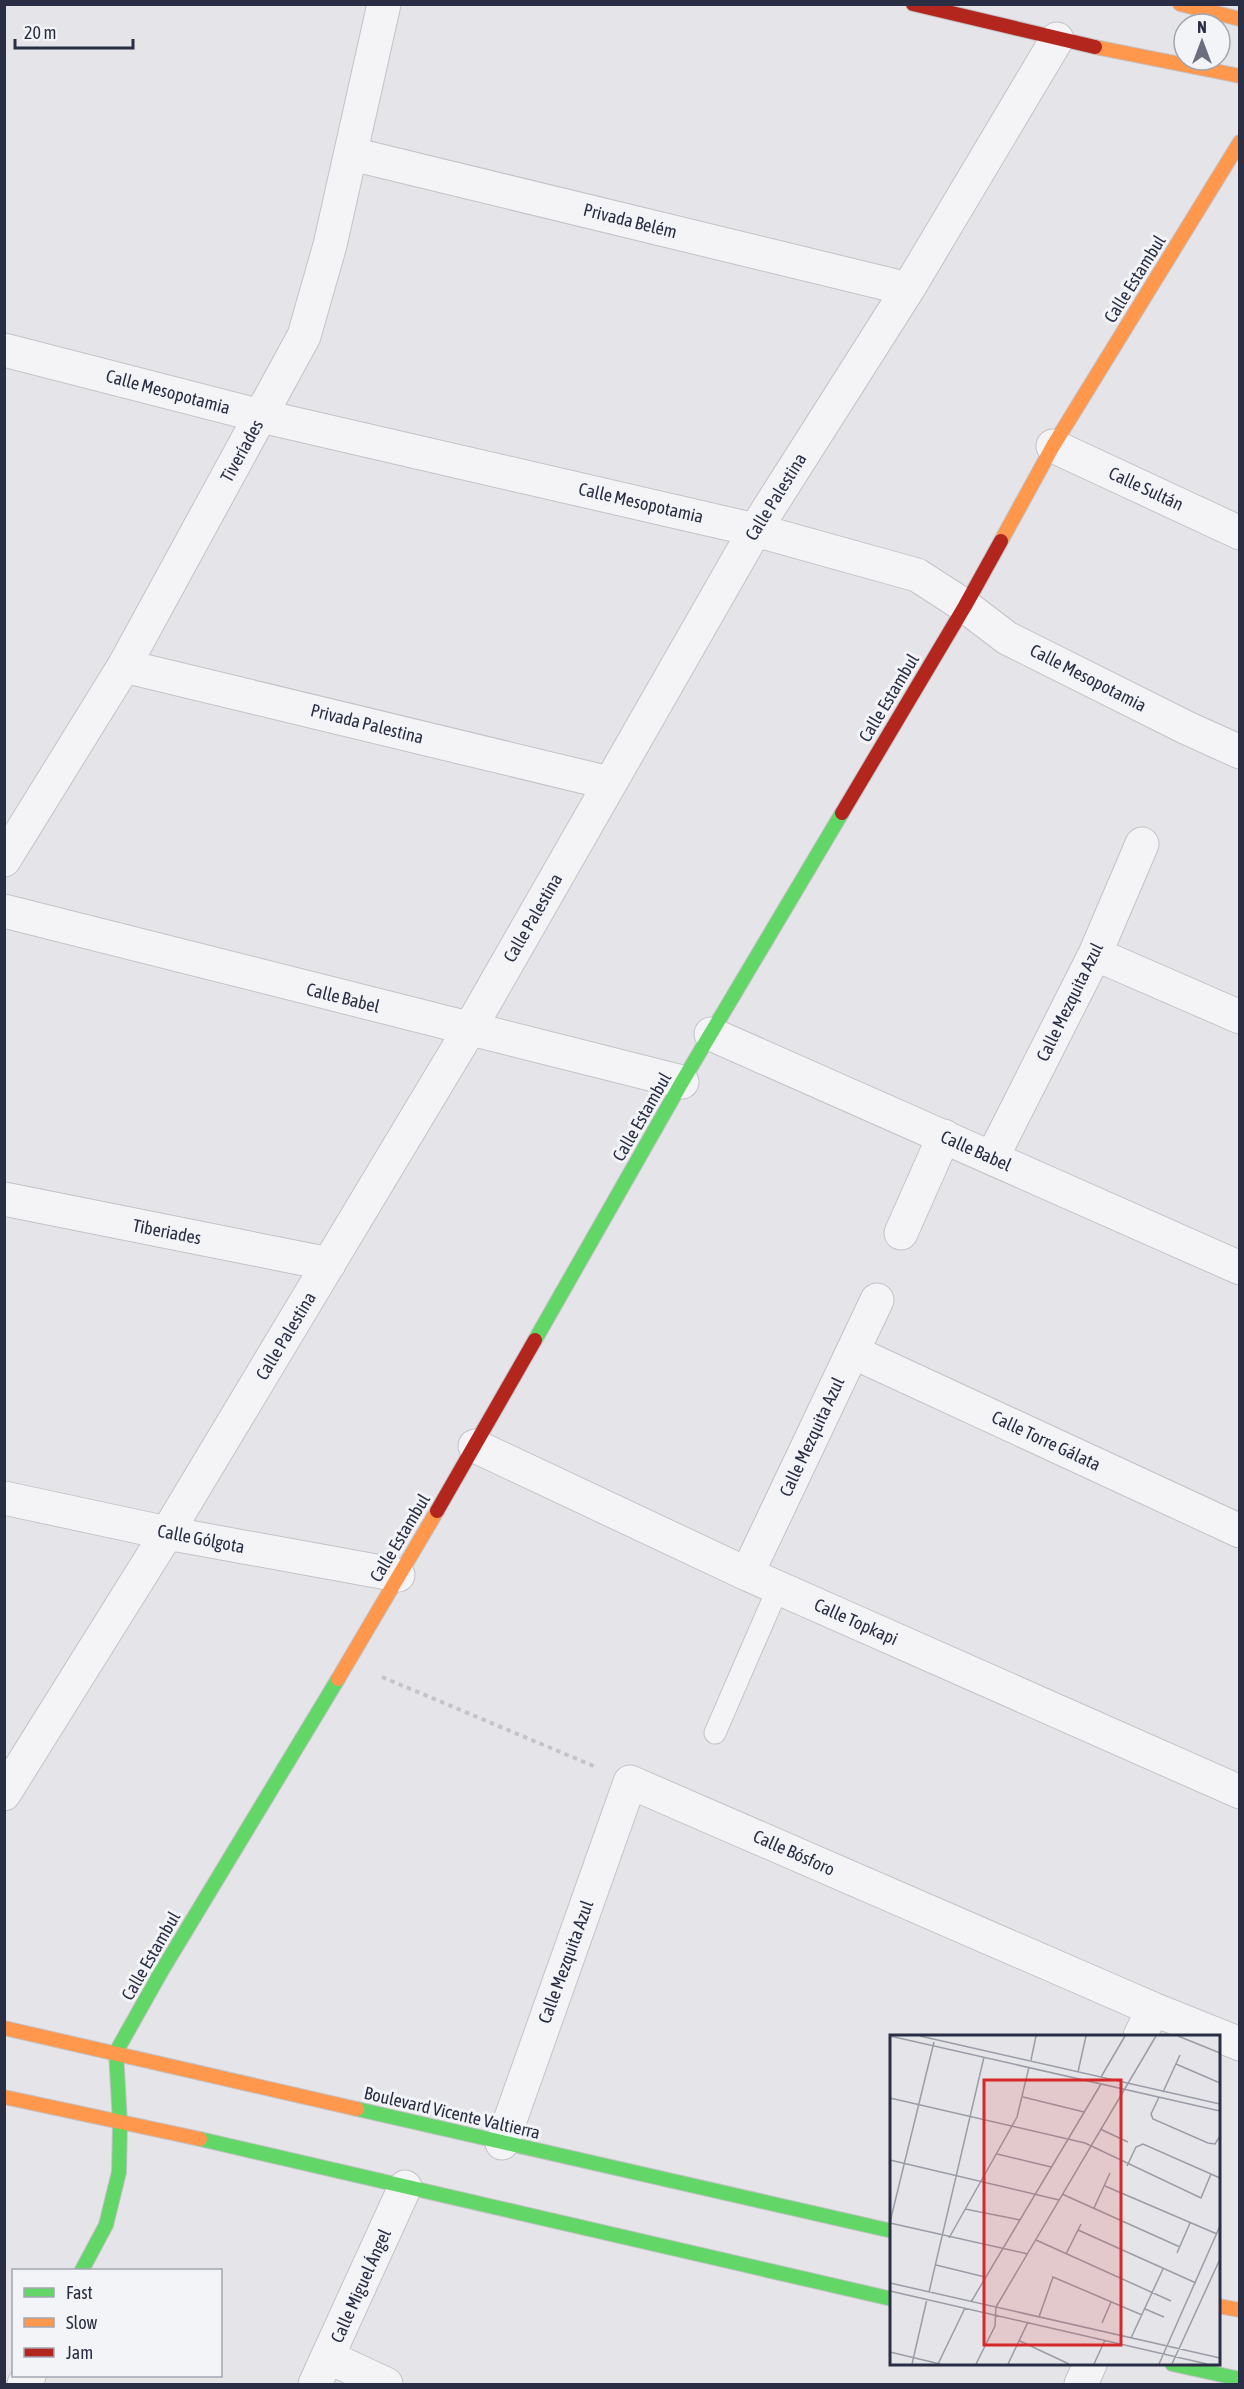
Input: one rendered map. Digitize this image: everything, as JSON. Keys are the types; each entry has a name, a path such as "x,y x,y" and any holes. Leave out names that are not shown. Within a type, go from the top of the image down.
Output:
{"street":[{"name":"Tiveríades","path":"4,860 124,666 304,336 330,245 352,154 384,4"},
{"path":"913,4 1057,39 1239,76"},
{"path":"1180,4 1239,19"},
{"name":"Calle Palestina","path":"8,1781 167,1533 329,1264 469,1030 755,530 908,289 1057,39"},
{"name":"Calle Estambul","path":"116,2052 161,1972 348,1663 475,1446 682,1082 964,606 1053,446 1239,142"},
{"name":"Privada Belém","path":"352,154 908,289"},
{"name":"Calle Mesopotamia","path":"4,350 261,416 755,530 917,574 1007,638 1239,752"},
{"name":"Calle Sultán","path":"1053,446 1239,533"},
{"name":"Privada Palestina","path":"124,666 609,783"},
{"name":"Calle Mezquita Azul","path":"992,1158 1095,954 1142,844"},
{"name":"Calle Babel","path":"4,911 682,1082"},
{"path":"1095,954 1239,1017"},
{"name":"Calle Babel","path":"711,1034 1239,1268"},
{"path":"902,1233 944,1137"},
{"name":"Tiberiades","path":"4,1199 329,1264"},
{"name":"Calle Mezquita Azul","path":"747,1574 877,1300"},
{"name":"Calle Torre Gálata","path":"853,1352 1239,1531"},
{"name":"Calle Topkapi","path":"475,1446 747,1574 1239,1792"},
{"name":"Calle Gólgota","path":"4,1498 167,1533 398,1575"},
{"name":"Calle Mezquita Azul","path":"502,2143 630,1782"},
{"name":"Calle Bósforo","path":"630,1782 1146,2023 1199,2035"},
{"name":"Boulevard Vicente Valtierra","path":"4,2028 890,2231"},
{"name":"Calle Bósforo","path":"1220,2040 1239,2044"},
{"path":"83,2269 106,2225 119,2172 120,2122 116,2052"},
{"path":"4,2097 890,2299"},
{"name":"Calle Miguel Ángel","path":"322,2371 405,2187"},
{"path":"1220,2306 1239,2310"},
{"path":"1081,2385 1090,2365"},
{"path":"1176,2365 1239,2379"},
{"path":"322,2371 386,2385"}],"lane":[{"path":"715,1733 778,1588"}],"path":[{"path":"348,1663 630,1782"}],"traffic: fast":[{"path":"535,1340 682,1082 842,813"},
{"path":"83,2269 106,2225 119,2172 120,2123 116,2052 161,1972 338,1679"},
{"path":"357,2109 890,2231"},
{"path":"200,2139 890,2299"},
{"path":"1177,2365 1240,2379"}],"traffic: slow":[{"path":"1180,4 1240,19"},
{"path":"1095,47 1240,76"},
{"path":"1001,541 1053,446 1240,142"},
{"path":"338,1679 437,1511"},
{"path":"4,2028 357,2109"},
{"path":"4,2097 200,2139"},
{"path":"1220,2306 1240,2310"}],"traffic: jam":[{"path":"913,4 1095,47"},
{"path":"842,813 1001,541"},
{"path":"437,1511 535,1340"}]}
